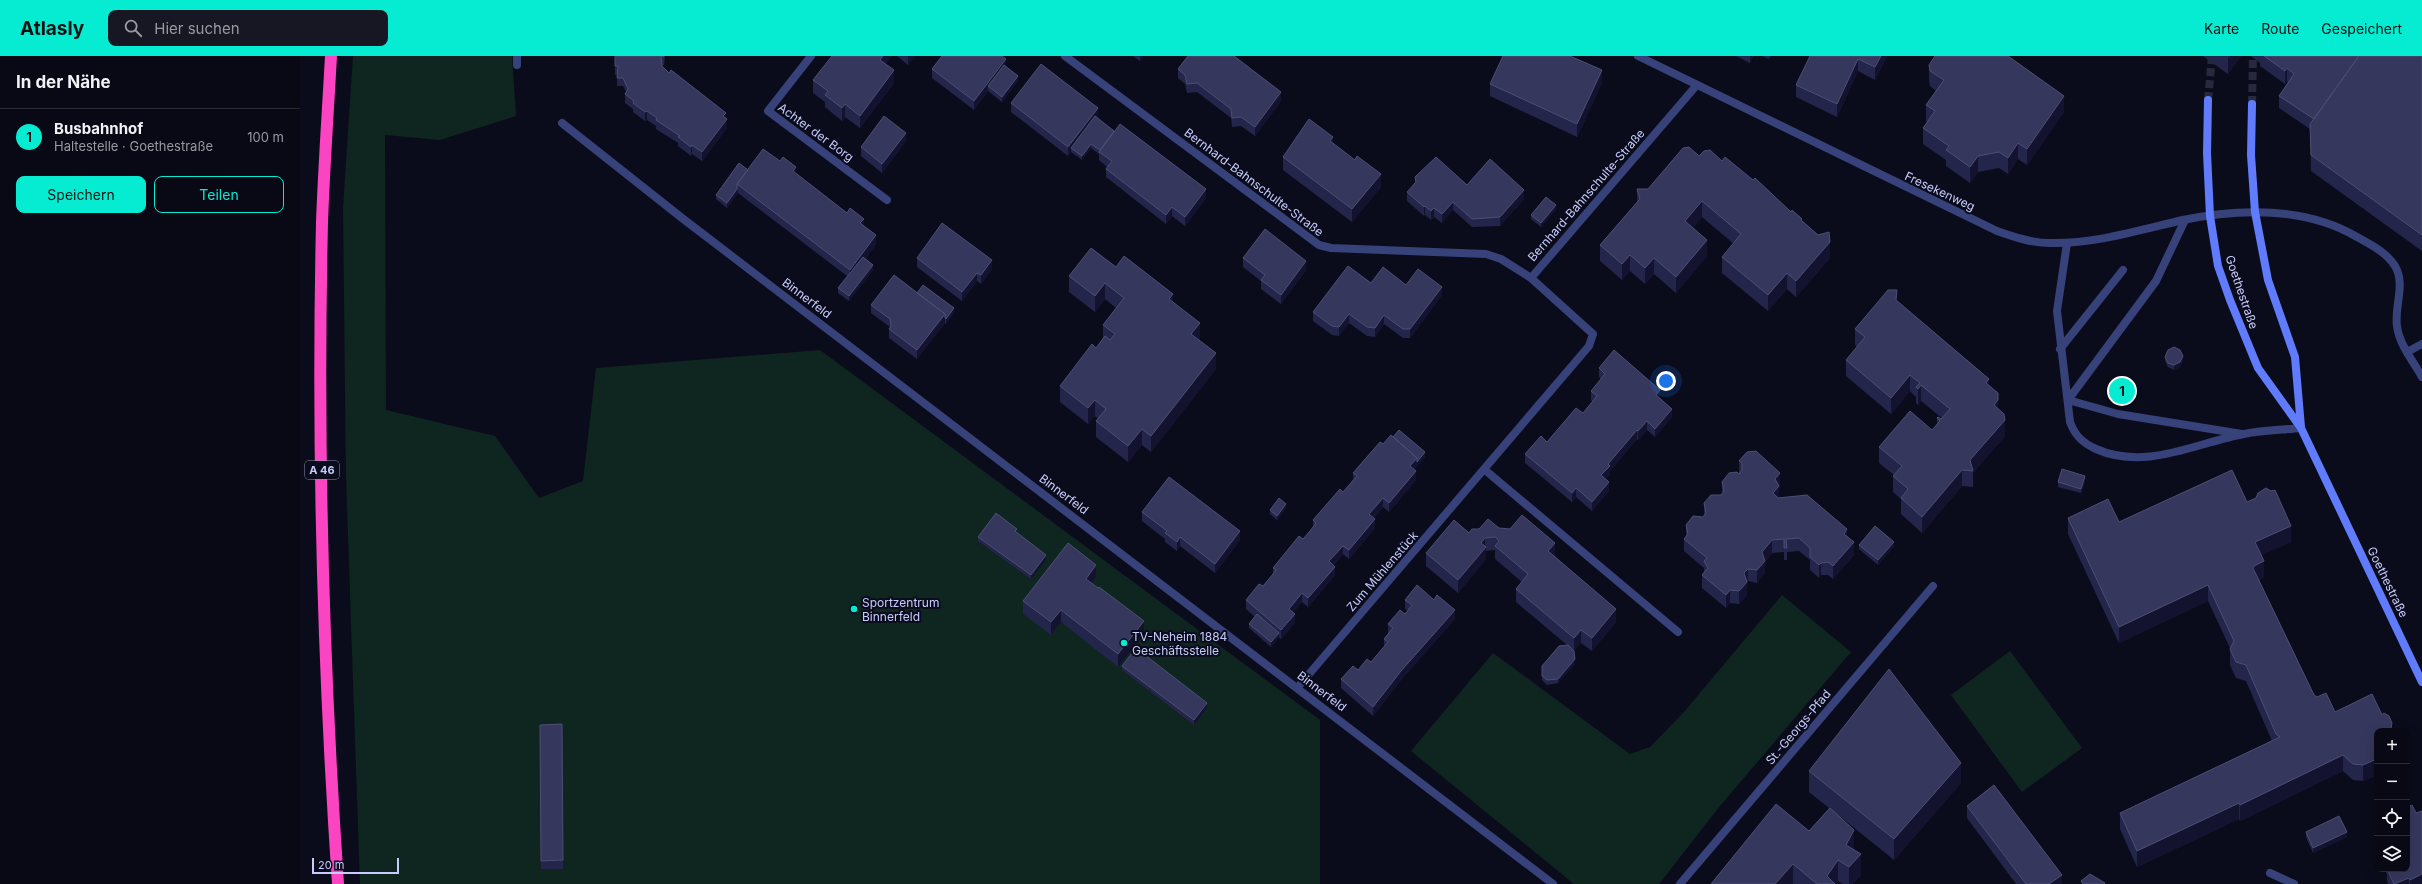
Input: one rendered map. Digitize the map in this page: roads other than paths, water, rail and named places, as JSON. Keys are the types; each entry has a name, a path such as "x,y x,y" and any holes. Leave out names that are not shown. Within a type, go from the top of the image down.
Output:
{"highway":[{"name":"A 46","path":"331,56 322,222 322,492 331,782 338,884"}],"street":[{"name":"Achter der Borg","path":"811,56 768,111 887,200"},
{"name":"Bernhard-Bahnschulte-Straße","path":"1065,56 1319,245 1358,250 1486,254 1501,258 1531,278 1696,86"},
{"name":"Fresekenweg","path":"1638,56 1696,86 1997,231 2032,241 2067,243 2085,242 2185,220 2255,212 2290,214 2320,220 2352,234 2386,256 2395,267 2399,276 2396,324 2401,341 2422,377"},
{"name":"Goethestraße","path":"2208,100 2207,153 2210,216 2218,266 2258,368 2301,428 2422,682"},
{"name":"Goethestraße","path":"2252,104 2251,155 2255,212 2268,280 2295,357 2301,428"},
{"name":"Binnerfeld","path":"562,123 682,218 1298,687 1553,884"},
{"path":"2068,400 2156,281 2185,220"},
{"path":"2067,243 2057,311 2060,349 2074,433 2082,441 2105,453 2136,458 2195,448 2243,434 2301,428"},
{"path":"2060,349 2123,270"},
{"name":"Zum Mühlenstück","path":"1298,687 1485,470 1589,346 1592,339 1590,330 1531,278"},
{"path":"2407,352 2422,344"},
{"path":"2068,400 2118,414 2243,434"},
{"path":"1485,470 1678,632"},
{"name":"St.-Georgs-Pfad","path":"1680,884 1933,586"},
{"path":"2270,873 2294,884"}],"tunnel":[{"path":"2208,100 2212,56"},
{"path":"2252,104 2253,56"}],"place":[{"name":"Busbahnhof","path":"2122,391"},
{"name":"Sportzentrum Binnerfeld","path":"854,609"},
{"name":"TV-Neheim 1884 Geschäftsstelle","path":"1124,643"}]}
